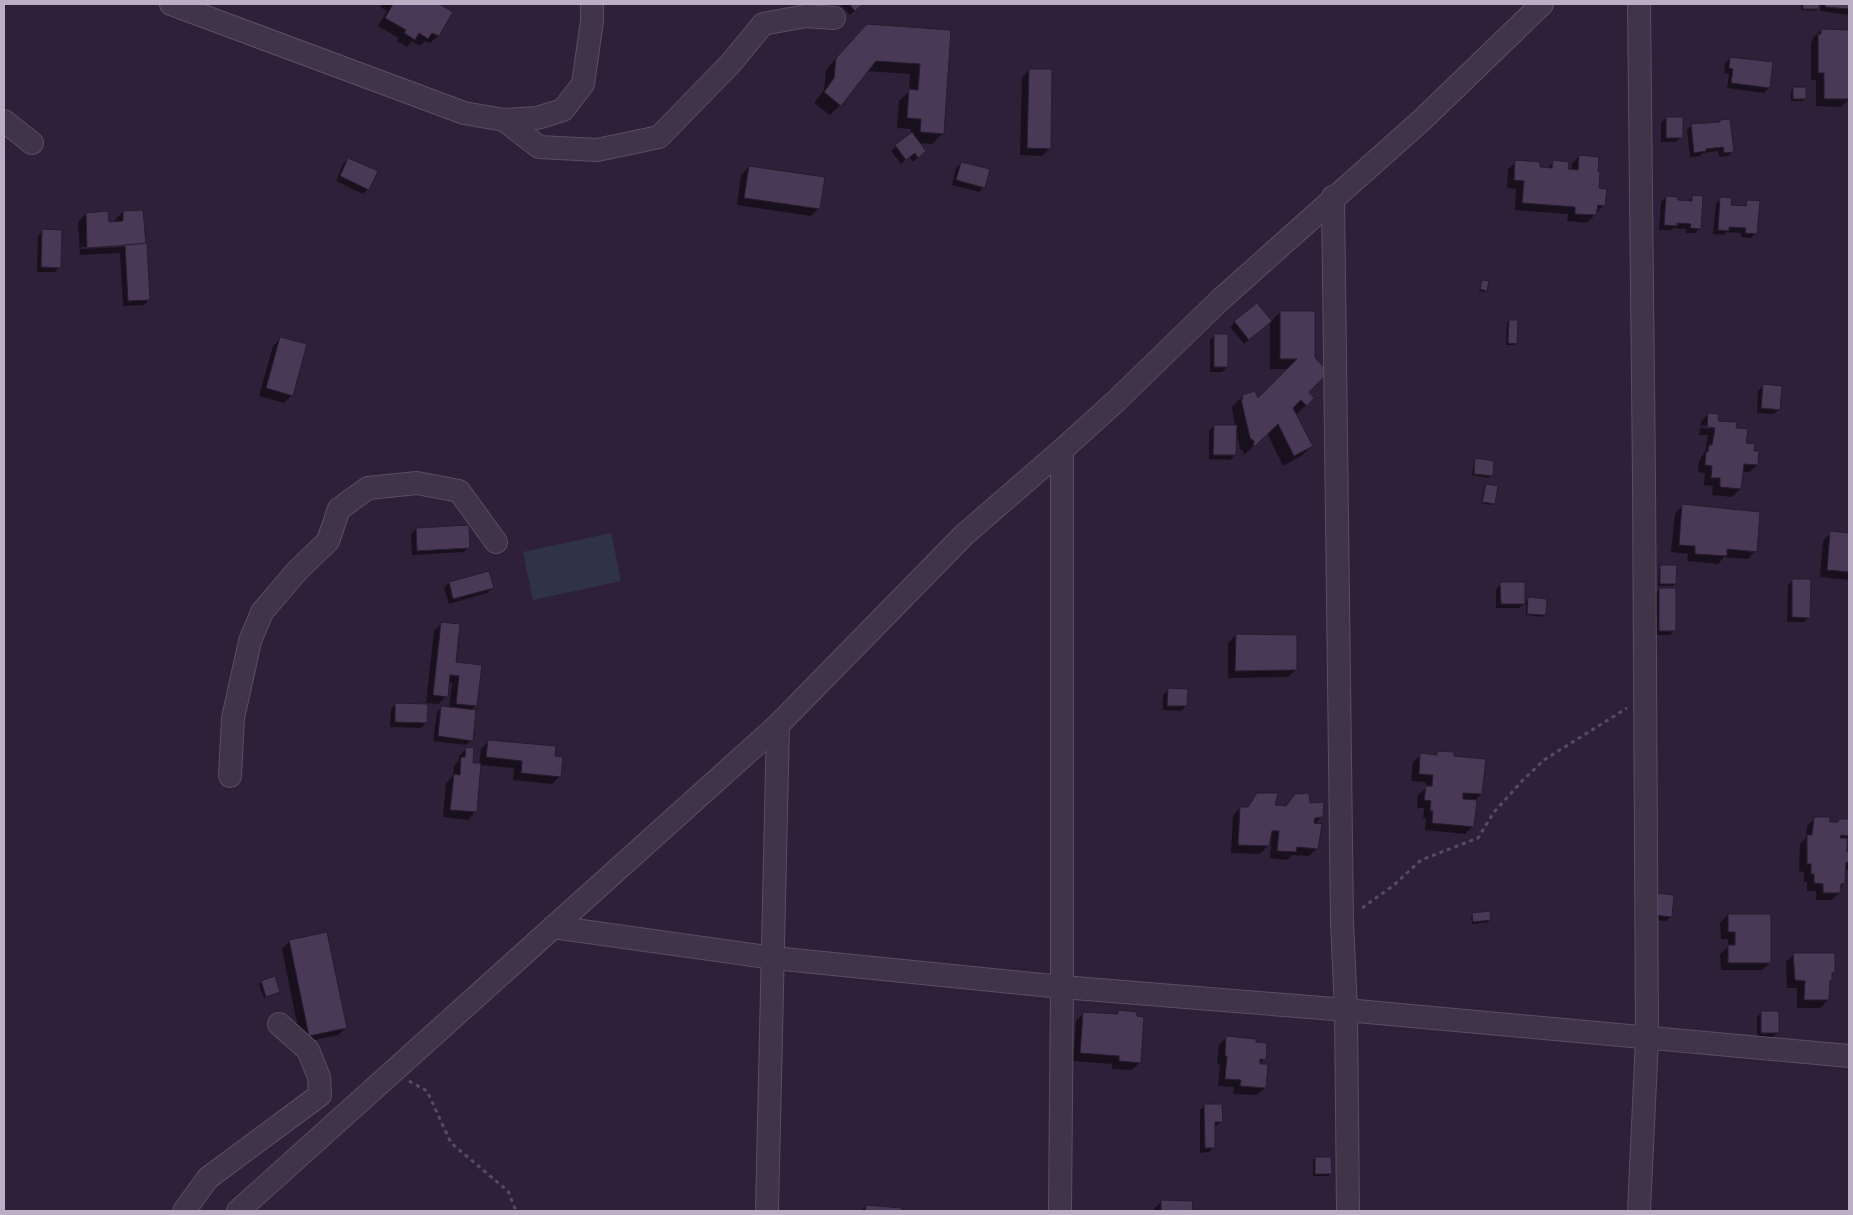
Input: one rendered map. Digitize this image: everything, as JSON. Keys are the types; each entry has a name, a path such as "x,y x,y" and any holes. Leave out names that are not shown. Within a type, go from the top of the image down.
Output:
{"street":[{"path":"171,4 464,113 504,120 537,118 562,110 583,84 592,21 592,4"},
{"path":"238,1211 393,1074 778,724 964,535 1115,402 1220,300 1423,118 1542,4"},
{"path":"1638,4 1647,1039 1639,1211"},
{"path":"504,120 539,147 597,150 659,137 731,64 763,24 806,16 834,18"},
{"path":"4,121 32,143"},
{"path":"1333,197 1342,922 1346,1010 1348,1211"},
{"path":"1060,1211 1062,450"},
{"path":"230,776 233,718 250,641 256,626 262,612 297,571 328,541 339,509 368,488 417,483 450,489 459,491 496,542"},
{"path":"767,1211 778,724"},
{"path":"553,927 774,958 1062,987 1346,1010 1849,1056"},
{"path":"184,1211 208,1178 320,1094 319,1077 308,1050 279,1024"}],"path":[{"path":"1342,922 1394,885 1421,860 1478,838 1494,812 1544,760 1645,697"},
{"path":"393,1074 428,1091 451,1142 508,1191 516,1211"}],"shaded area":[{"path":"611,533 621,581 533,600 523,552"}],"building":[{"path":"393,4 439,4 453,12 439,36 432,33 428,39 419,33 415,40 404,33 406,30 385,18"},
{"path":"849,4 863,4 855,11"},
{"path":"1803,4 1819,4 1819,9 1803,9"},
{"path":"1825,4 1849,4 1849,9 1825,7"},
{"path":"867,24 951,30 944,134 920,132 921,119 907,118 909,89 918,90 920,64 876,61 841,106 824,92 834,78 836,58"},
{"path":"1821,29 1849,30 1849,99 1824,99 1824,73 1818,73 1818,34 1821,34"},
{"path":"1730,57 1773,62 1770,88 1731,83 1733,69 1729,68"},
{"path":"1029,69 1052,69 1051,149 1027,148"},
{"path":"1793,87 1806,87 1806,99 1793,99"},
{"path":"1666,117 1683,117 1683,138 1666,138"},
{"path":"1730,119 1734,152 1724,153 1723,147 1694,153 1691,124 1720,122 1720,120"},
{"path":"912,132 926,151 918,158 915,153 906,160 895,145"},
{"path":"1579,155 1599,157 1599,188 1607,189 1605,206 1598,205 1596,215 1575,214 1575,207 1522,203 1524,181 1514,180 1515,160 1540,162 1540,167 1552,168 1553,160 1569,162 1568,169 1578,170"},
{"path":"348,158 378,171 369,190 340,176"},
{"path":"961,162 990,169 985,188 956,180"},
{"path":"749,166 825,177 820,209 744,198"},
{"path":"1692,195 1703,196 1701,229 1690,228 1691,224 1677,223 1677,226 1664,225 1666,196 1678,197 1678,200 1692,201"},
{"path":"1720,197 1732,198 1731,205 1746,206 1747,200 1760,201 1757,234 1745,233 1746,228 1729,227 1729,231 1718,230"},
{"path":"143,210 146,244 87,248 86,213 108,211 109,222 123,221 123,211"},
{"path":"42,229 62,230 61,268 41,267"},
{"path":"147,243 150,300 128,301 125,245"},
{"path":"1482,280 1489,281 1487,291 1480,289"},
{"path":"1257,303 1272,321 1249,340 1234,321"},
{"path":"1280,311 1315,311 1315,358 1329,372 1309,392 1314,398 1307,406 1301,400 1293,408 1313,446 1294,456 1278,424 1253,448 1254,441 1250,438 1241,399 1243,399 1242,395 1255,391 1258,398 1297,359 1280,359"},
{"path":"1509,320 1518,320 1517,344 1508,343"},
{"path":"1214,334 1228,334 1228,367 1214,367"},
{"path":"280,337 307,344 293,396 266,388"},
{"path":"1763,384 1782,386 1780,410 1761,408"},
{"path":"1708,413 1719,414 1718,421 1737,422 1736,428 1748,429 1746,443 1755,444 1754,451 1759,451 1758,465 1744,464 1741,489 1720,487 1720,478 1711,478 1712,466 1705,465 1706,452 1708,452 1709,445 1712,445 1715,428 1707,427"},
{"path":"1214,425 1237,425 1236,455 1213,455"},
{"path":"1475,458 1494,461 1493,476 1474,474"},
{"path":"1486,484 1498,486 1495,504 1482,502"},
{"path":"1682,504 1760,512 1757,552 1727,549 1727,556 1695,554 1695,546 1679,545"},
{"path":"469,525 470,548 417,551 416,528"},
{"path":"1830,531 1849,533 1849,572 1827,570"},
{"path":"1660,565 1677,565 1676,584 1660,584"},
{"path":"489,571 494,588 453,599 449,582"},
{"path":"1792,579 1811,579 1810,618 1792,617"},
{"path":"1500,582 1525,582 1525,604 1501,604"},
{"path":"1659,588 1676,588 1676,631 1659,631"},
{"path":"1528,597 1547,599 1546,615 1527,614"},
{"path":"441,622 460,624 456,662 482,665 477,706 456,704 459,676 450,675 448,697 433,695"},
{"path":"1236,634 1297,635 1297,670 1235,671"},
{"path":"1168,688 1188,689 1187,706 1167,706"},
{"path":"395,703 428,704 427,723 395,722"},
{"path":"441,706 476,710 473,741 438,736"},
{"path":"488,740 556,746 555,756 563,757 561,777 521,773 522,761 486,757"},
{"path":"466,747 474,748 473,763 481,763 477,812 450,810 454,774 460,775 461,757 465,757"},
{"path":"1437,751 1454,752 1454,756 1486,759 1482,794 1463,793 1463,799 1477,800 1474,827 1432,823 1433,811 1430,811 1431,801 1424,800 1426,786 1432,786 1433,775 1419,774 1420,753 1437,755"},
{"path":"1257,793 1278,793 1275,805 1286,806 1295,794 1309,793 1310,803 1324,802 1323,817 1315,818 1314,823 1322,824 1318,849 1297,847 1296,852 1277,851 1279,831 1272,831 1269,846 1238,845 1240,807 1248,807"},
{"path":"1814,817 1830,817 1830,822 1838,822 1839,819 1849,819 1849,836 1841,835 1840,838 1847,838 1849,863 1846,862 1845,884 1841,884 1840,893 1823,893 1823,884 1814,883 1814,874 1811,874 1811,864 1807,864 1807,835 1812,835"},
{"path":"1656,893 1674,895 1672,917 1654,915"},
{"path":"1490,911 1491,920 1473,922 1472,913"},
{"path":"1728,914 1771,914 1771,963 1728,963 1728,945 1735,945 1735,932 1728,932"},
{"path":"327,932 347,1028 309,1036 289,940"},
{"path":"1793,953 1835,953 1835,973 1832,973 1832,981 1830,981 1829,1000 1804,1000 1805,981 1795,980"},
{"path":"275,976 280,992 266,997 261,981"},
{"path":"1118,1010 1137,1012 1137,1016 1144,1017 1141,1063 1119,1061 1119,1056 1080,1053 1083,1012 1118,1014"},
{"path":"1761,1011 1779,1011 1779,1033 1761,1033"},
{"path":"1226,1036 1256,1039 1256,1042 1267,1043 1266,1060 1260,1059 1260,1064 1268,1064 1266,1088 1240,1086 1241,1080 1225,1079"},
{"path":"1204,1104 1222,1104 1223,1122 1215,1122 1215,1148 1205,1148"},
{"path":"1315,1157 1331,1157 1332,1174 1315,1174"},
{"path":"1161,1200 1193,1201 1192,1211 1161,1211"},
{"path":"866,1205 902,1208 902,1211 865,1211"}]}
